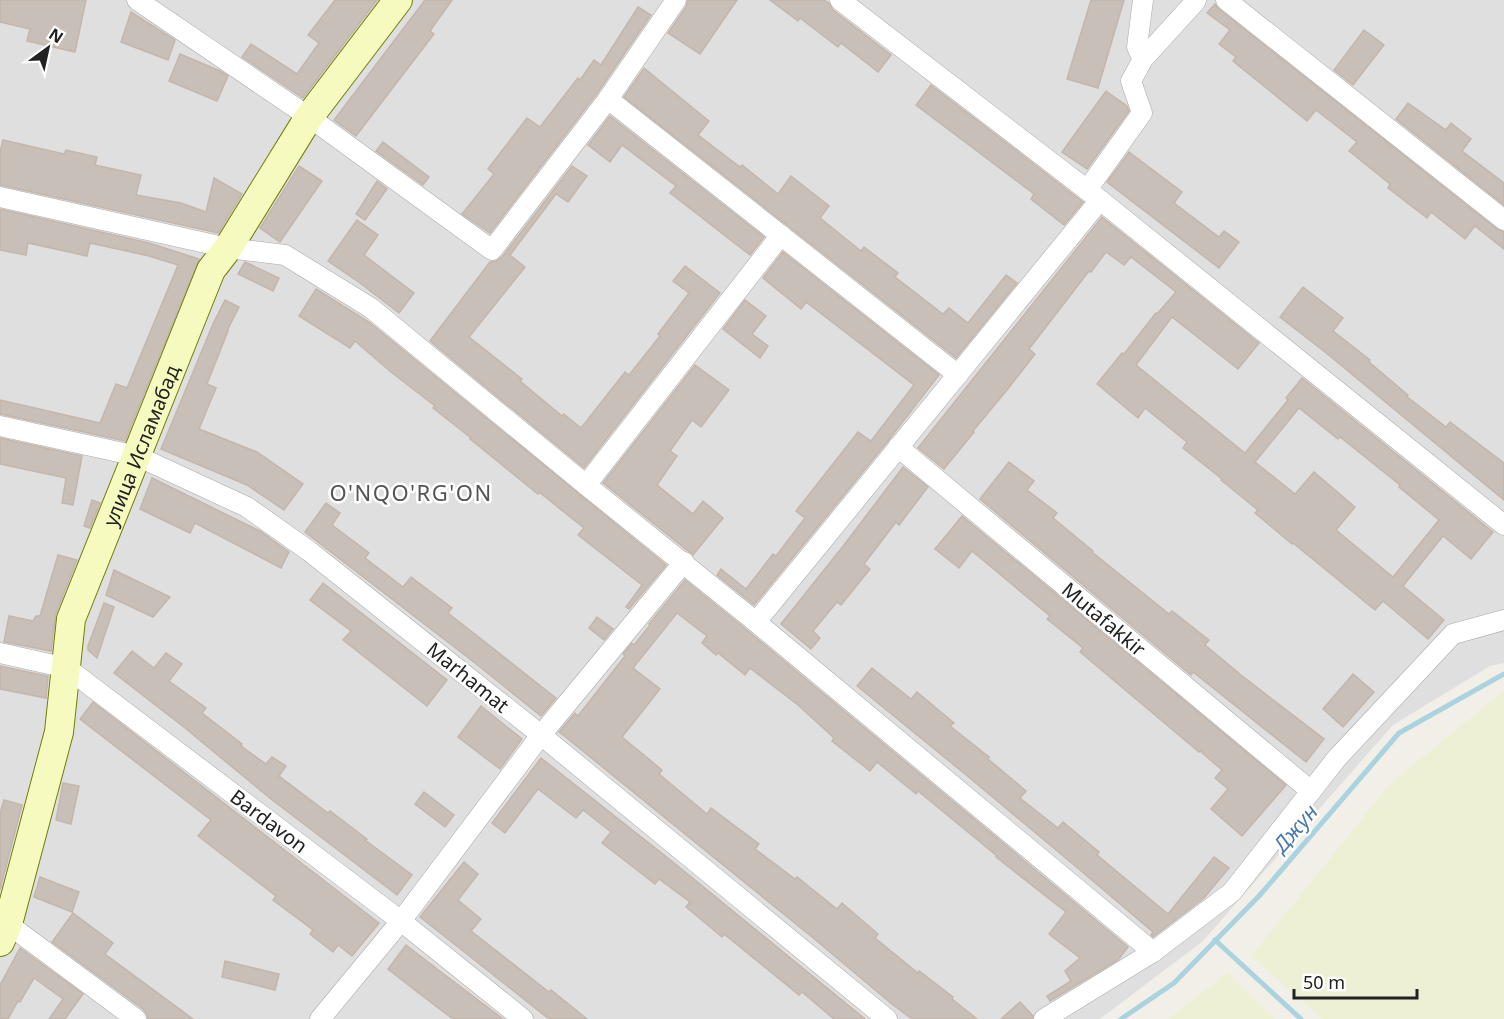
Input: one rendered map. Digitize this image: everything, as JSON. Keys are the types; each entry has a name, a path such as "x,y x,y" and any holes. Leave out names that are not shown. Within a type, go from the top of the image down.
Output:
{"street":[{"path":"139,0 309,117 492,250 608,99 676,0"},
{"name":"улица Исламабад","path":"4,933 59,732 71,619 211,270 228,248 309,117 398,0"},
{"path":"1143,0 1137,47 1143,59"},
{"path":"756,622 958,375 1093,195 1142,113 1131,81 1143,59 1196,0"},
{"path":"1226,0 1504,220"},
{"path":"849,3 1093,195 1504,525"},
{"path":"608,99 958,375"},
{"path":"0,197 228,248 285,255 371,308 586,485 684,562 1153,952"},
{"path":"586,485 781,235"},
{"name":"Marhamat","path":"0,426 137,456 247,507 309,551 541,735 887,1019"},
{"name":"Mutafakkir","path":"898,447 1311,791"},
{"path":"320,1019 401,921 541,735 684,562"},
{"path":"1044,1019 1153,952 1232,892 1338,758 1453,634 1504,620"},
{"name":"Bardavon","path":"0,653 67,668 401,921 523,1019"},
{"path":"4,933 136,1019"}],"shaded area":[{"name":"O'NQO'RG'ON","path":"0,0 1504,0 1504,663 1490,666 1393,725 1203,941 1100,1019 0,1019"}],"green space":[{"path":"1504,692 1504,1019 1322,1019 1251,956 1390,784"},
{"path":"1228,973 1275,1019 1168,1019"}],"building":[{"path":"0,0 86,0 75,52 27,41 30,29 0,22"},
{"path":"335,0 377,0 303,98 242,57 251,44 297,74 319,43 308,35"},
{"path":"425,0 452,0 430,31 434,34 356,136 334,120"},
{"path":"688,0 737,0 700,54 668,33 686,7"},
{"path":"770,0 824,0 833,10 891,55 878,72 841,43 838,47 800,18 798,21"},
{"path":"1091,0 1124,0 1098,88 1067,79"},
{"path":"1215,4 1497,229 1504,232 1504,249 1475,226 1465,239 1431,212 1427,218 1388,188 1390,184 1349,151 1357,142 1316,110 1307,121 1233,61 1236,57 1219,44 1230,30 1207,13"},
{"path":"638,7 651,15 598,92 490,233 462,214 494,174 488,169 527,118 540,127 594,60 601,65"},
{"path":"131,12 175,40 168,60 121,42"},
{"path":"1364,30 1384,45 1353,85 1334,70"},
{"path":"180,54 228,76 217,101 169,81"},
{"path":"644,68 709,121 698,135 740,167 742,165 778,194 791,176 829,206 820,218 861,251 864,247 898,273 895,277 943,314 949,308 968,323 1006,275 1017,283 956,358 624,97"},
{"path":"931,85 1083,202 1064,225 1031,199 1034,194 916,105"},
{"path":"1106,91 1127,106 1129,111 1087,169 1062,152"},
{"path":"1408,103 1446,130 1451,123 1471,139 1462,151 1504,183 1504,205 1396,119"},
{"path":"610,116 764,237 750,255 670,193 676,186 622,145 610,162 588,145"},
{"path":"3,140 64,154 66,150 97,157 95,165 141,175 136,195 181,203 206,212 214,178 242,194 218,233 0,185 0,152"},
{"path":"383,142 429,177 423,185 376,151"},
{"path":"1129,152 1182,192 1174,203 1219,237 1224,231 1239,242 1219,268 1107,182"},
{"path":"299,166 322,181 280,242 260,228"},
{"path":"572,166 587,176 568,202 556,194 510,255 525,267 469,337 522,379 520,381 562,416 564,414 581,428 625,372 629,375 660,336 658,334 689,293 673,281 685,266 720,293 584,468 430,341 490,262 502,257"},
{"path":"377,181 387,189 365,220 356,214"},
{"path":"0,209 149,243 199,259 125,441 0,414 0,400 100,423 116,384 127,388 178,265 90,243 87,256 28,243 26,255 0,250"},
{"path":"1102,217 1259,343 1238,369 1172,317 1136,365 1245,453 1288,400 1286,398 1302,378 1493,532 1471,559 1443,536 1403,586 1444,620 1428,639 1383,601 1375,610 1255,513 1258,510 1183,448 1187,442 1145,408 1138,418 1097,384 1176,292 1131,257 1124,265 1106,252 1029,349 1035,354 944,469 918,448","holes":["1299,408 1338,439 1340,437 1400,485 1399,487 1439,520 1393,577 1336,530 1355,507 1314,472 1295,494 1255,462"]},
{"path":"357,220 378,235 364,255 414,293 399,313 328,261"},
{"path":"783,252 939,375 754,605 717,575 721,569 746,589 773,554 776,556 805,518 796,511 858,432 871,441 914,385 806,302 801,309 763,278"},
{"path":"245,262 279,278 273,291 238,274"},
{"path":"1303,287 1343,318 1333,331 1370,360 1369,362 1408,395 1406,396 1446,427 1450,422 1504,463 1504,500 1280,317"},
{"path":"316,289 369,322 666,565 629,609 626,607 642,585 578,535 584,528 470,439 433,408 435,406 355,341 350,348 299,316"},
{"path":"225,300 239,307 227,331 207,384 216,388 199,429 257,452 303,484 284,510 247,485 161,449"},
{"path":"745,300 766,316 752,334 768,346 760,358 723,329"},
{"path":"695,365 729,390 701,427 692,420 670,451 677,456 657,485 693,514 703,501 723,518 693,555 603,483"},
{"path":"0,438 82,456 73,505 62,503 66,478 0,464"},
{"path":"1009,462 1034,481 1027,490 1057,513 1053,518 1169,614 1172,611 1209,640 1205,645 1324,739 1306,762 1193,672 1191,675 980,499"},
{"path":"903,467 928,487 899,525 896,522 864,564 870,569 841,605 837,602 813,631 820,638 811,649 781,624"},
{"path":"152,478 260,531 289,552 281,568 195,523 190,533 140,509"},
{"path":"92,500 100,503 90,528 84,526"},
{"path":"326,503 340,513 332,525 369,553 365,558 403,587 411,577 452,608 448,613 556,698 541,716 305,532"},
{"path":"962,516 1286,785 1242,836 1211,809 1228,789 1215,778 1222,770 1080,652 1083,648 1047,619 1050,616 972,551 959,568 935,549"},
{"path":"58,555 77,560 56,613 51,651 4,642 9,616 33,621 36,616 40,616"},
{"path":"114,570 170,597 153,617 106,595"},
{"path":"685,580 1128,947 1118,960 1050,1001 1047,996 1071,981 1065,971 1080,958 1049,934 1066,912 918,791 916,794 877,762 870,771 832,741 834,738 798,705 750,668 745,675 718,653 716,655 702,643 707,636 677,613 633,668 660,689 622,737 662,770 659,774 707,814 711,808 759,844 755,849 795,879 797,877 837,909 842,903 878,934 875,938 918,973 919,971 953,997 952,999 977,1019 912,1019 559,732 575,713 578,716 625,656 623,654 632,643 634,645"},
{"path":"323,583 447,680 427,706 343,640 351,631 310,600"},
{"path":"104,603 114,607 97,658 88,650 88,646"},
{"path":"597,617 613,629 604,640 589,628"},
{"path":"132,651 154,668 166,653 182,664 169,681 206,708 202,713 266,764 272,757 286,766 279,776 328,813 330,811 412,875 397,895 271,799 114,673"},
{"path":"0,666 48,676 46,698 0,689"},
{"path":"872,668 911,699 917,692 954,723 950,726 1026,791 1020,798 1058,828 1063,822 1099,852 1097,855 1168,914 1214,857 1229,868 1204,898 1153,937 1151,935 1153,932 1080,870 857,686"},
{"path":"1353,674 1374,692 1343,727 1323,709"},
{"path":"93,702 379,923 352,956 338,945 333,952 310,934 313,930 273,900 276,896 198,836 211,820 80,719"},
{"path":"481,706 522,739 500,769 458,737"},
{"path":"541,758 673,862 865,1019 834,1019 802,992 799,995 724,934 722,937 686,907 690,902 659,879 655,884 602,843 611,832 583,810 576,818 538,789 505,833 492,823"},
{"path":"63,783 79,786 71,824 56,820"},
{"path":"424,792 454,815 445,827 415,804"},
{"path":"4,800 22,805 0,890 0,813"},
{"path":"464,862 478,874 458,900 481,919 471,931 587,1019 549,1019 420,917"},
{"path":"40,877 79,892 72,912 34,897"},
{"path":"73,913 113,943 105,954 193,1019 148,1019 143,1009 52,942"},
{"path":"406,945 503,1019 453,1019 425,998 388,969"},
{"path":"20,948 83,994 65,1019 49,1019 63,999 34,978 8,1019 0,1019 0,985"},
{"path":"225,961 279,974 275,990 222,977"},
{"path":"1020,1002 1033,1016 1032,1019 1001,1019"}],"waterway":[{"name":"Джун","path":"1121,1019 1174,983 1260,895 1399,733 1504,674"},
{"path":"1215,940 1301,1019"}],"district":[{"name":"O'NQO'RG'ON","path":"411,492"}]}
